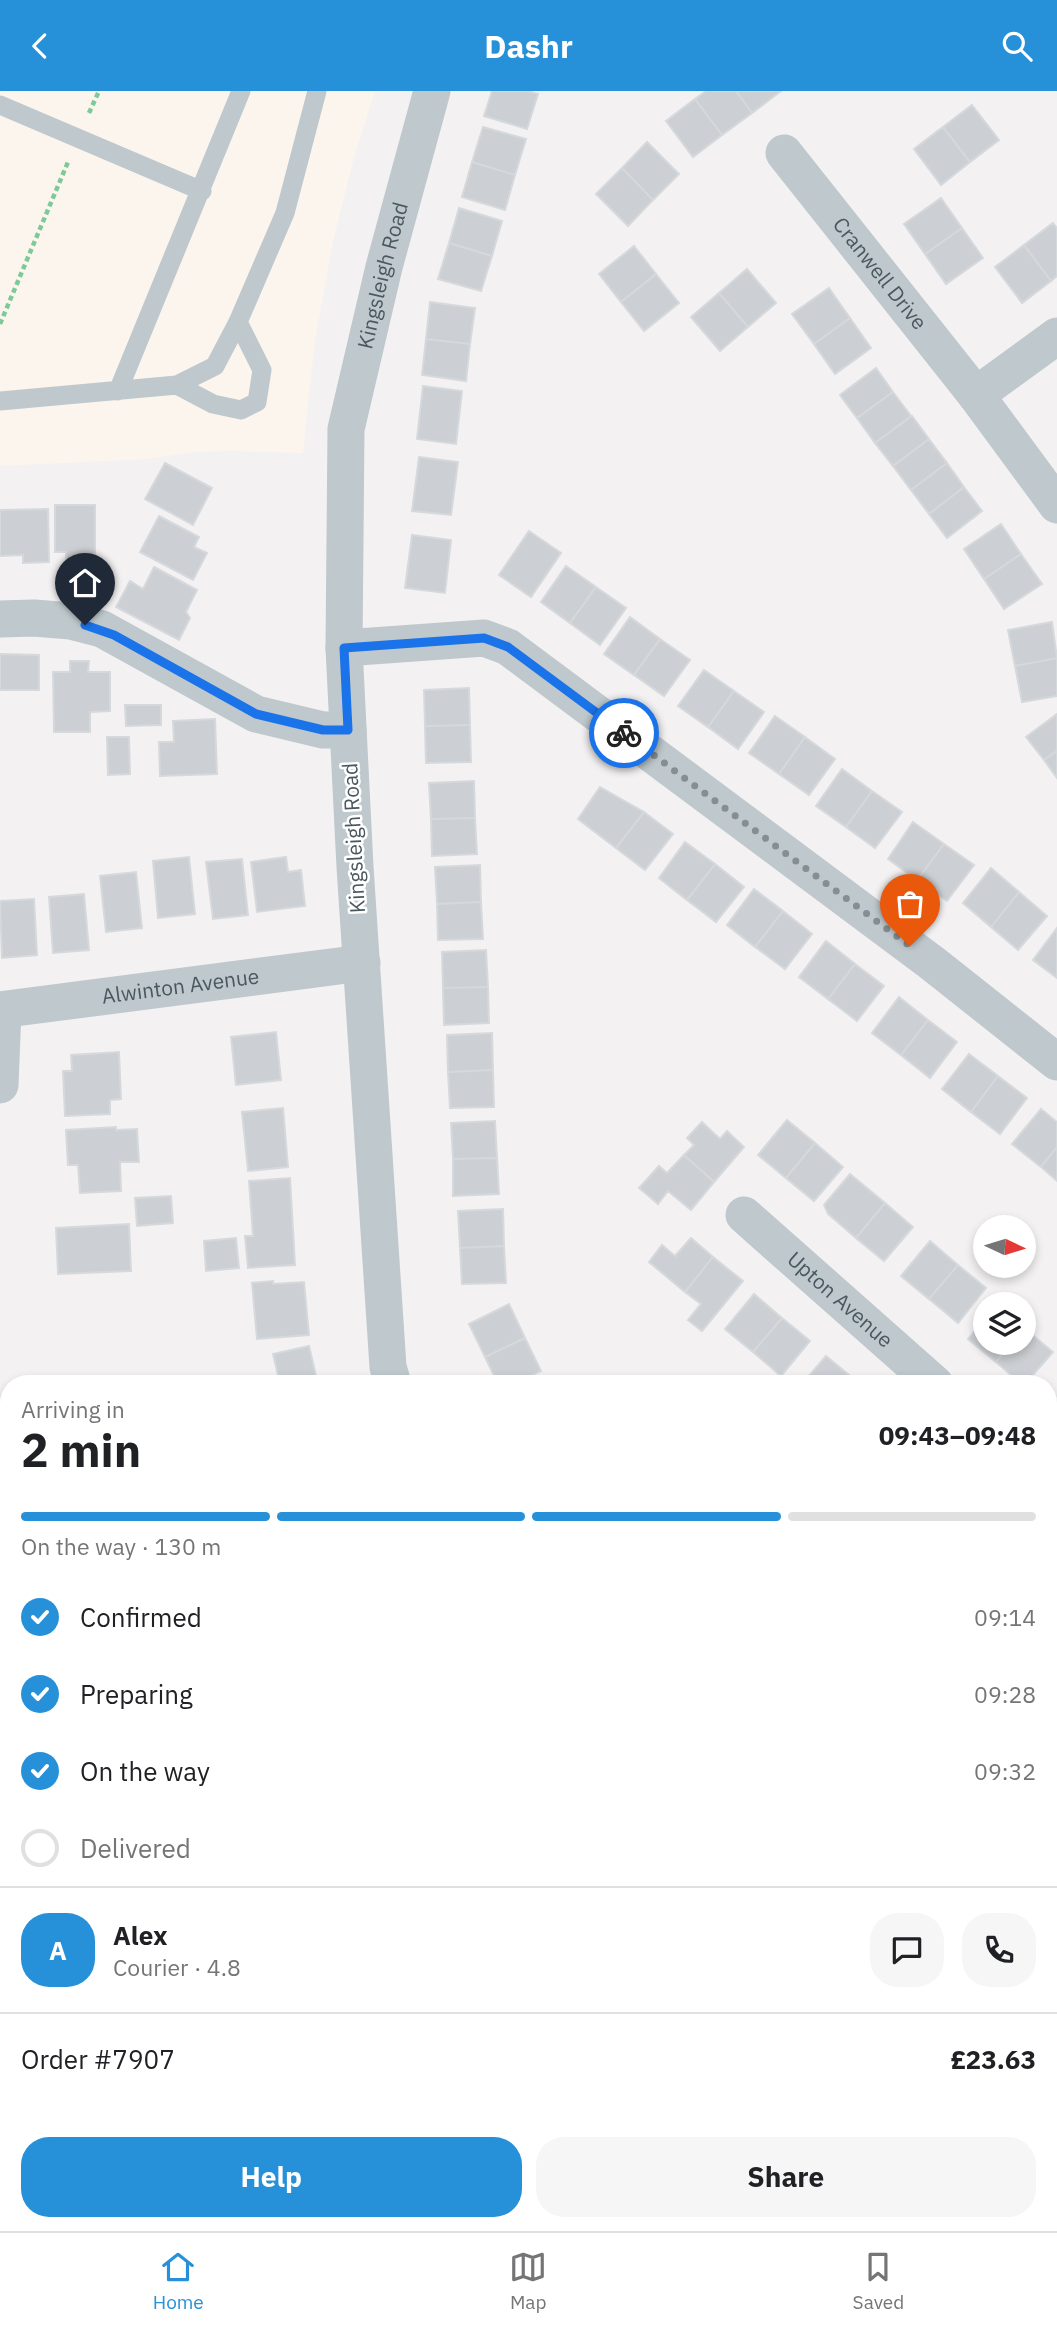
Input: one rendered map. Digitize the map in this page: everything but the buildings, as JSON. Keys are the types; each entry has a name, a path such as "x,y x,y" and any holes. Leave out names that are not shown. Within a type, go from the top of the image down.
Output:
{"street":[{"name":"Kingsleigh Road","path":"390,1375 355,867 344,648 346,429 384,267 432,91"},
{"name":"Cranwell Drive","path":"784,153 976,395 1057,505"},
{"path":"976,395 1057,336"},
{"path":"0,619 71,621 102,629 256,714 323,730 348,730"},
{"path":"344,648 484,638 508,647 932,963 1057,1062"},
{"name":"Alwinton Avenue","path":"2,1010 362,963"},
{"path":"0,1085 2,1010"},
{"name":"Upton Avenue","path":"744,1215 925,1375"}],"lane":[{"path":"118,391 242,91"},
{"path":"0,401 177,385 215,366 238,322 285,213 317,91"},
{"path":"0,104 202,191"},
{"path":"177,385 213,404 241,410 257,402 262,370 238,322"}],"path":[{"path":"0,324 99,91"}],"shaded area":[{"path":"0,91 375,91 353,161 333,241 315,340 303,453 195,452 149,459 0,466"}],"way so far":[{"path":"624,733 910,946"}],"route":[{"path":"85,625 114,635 256,714 323,730 348,730 344,648 484,638 508,647 624,733"}]}
